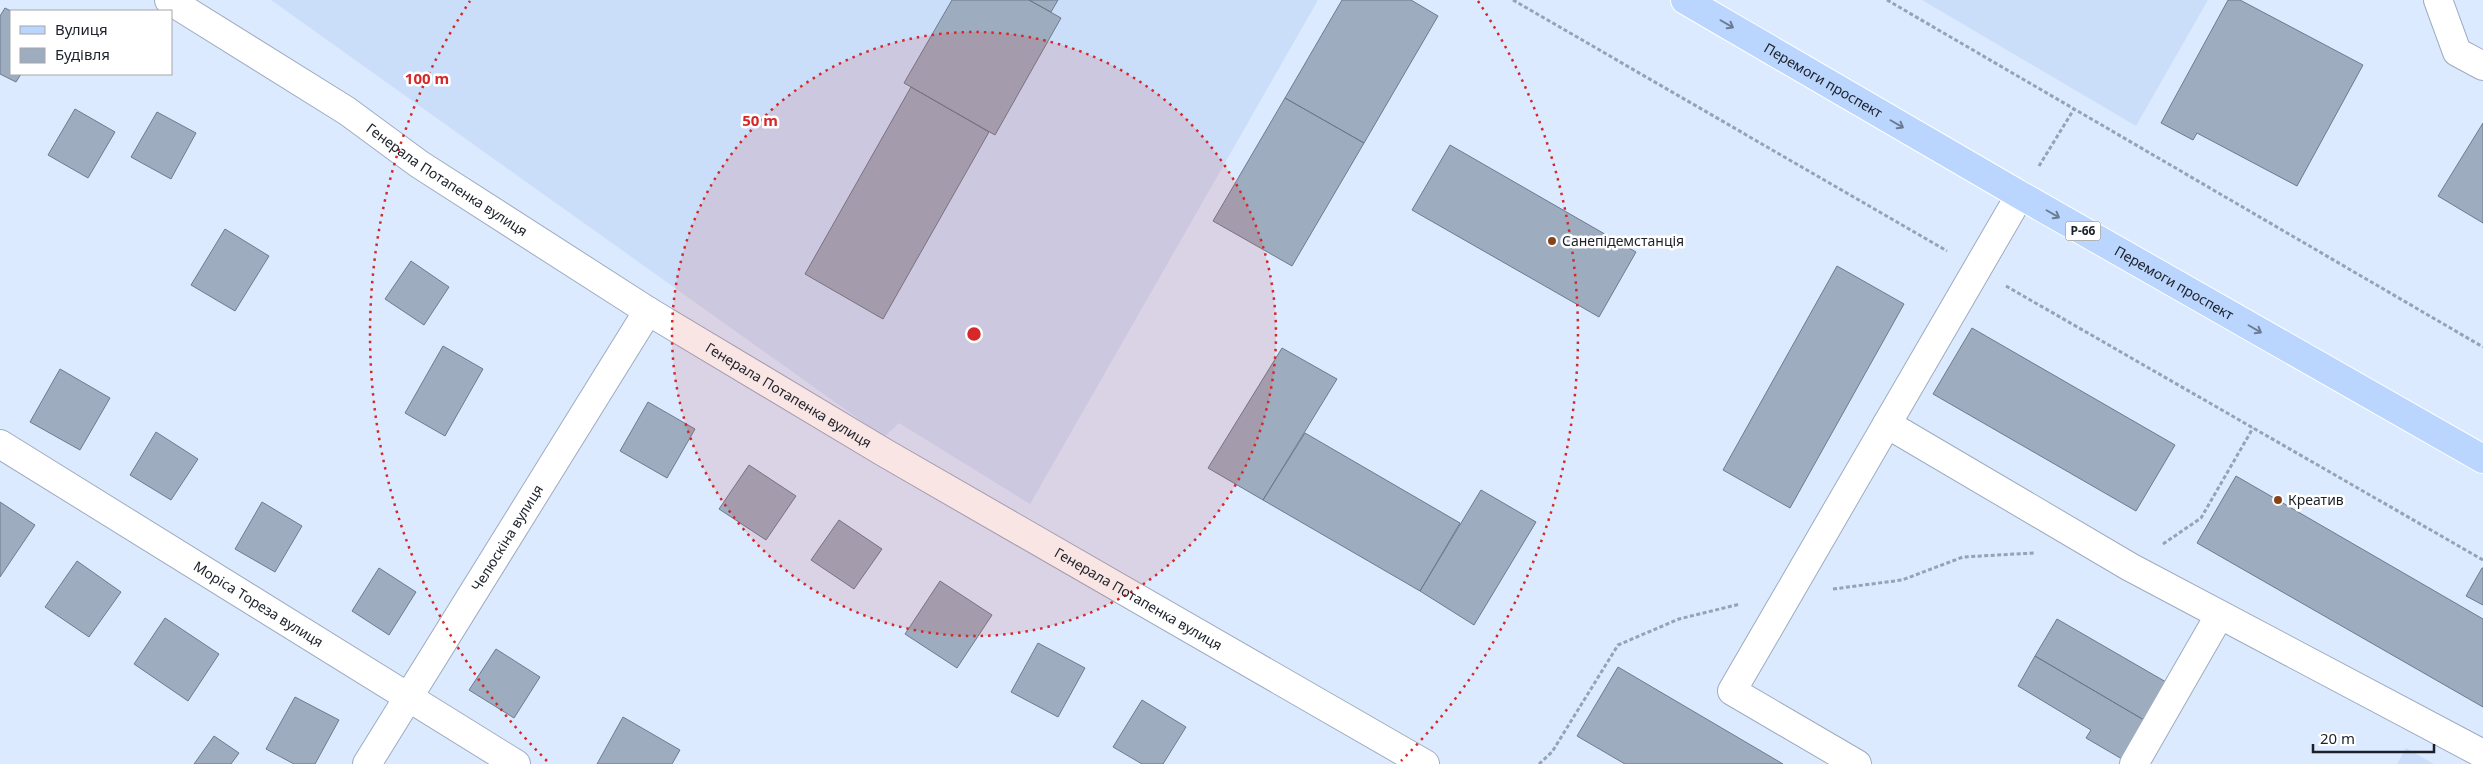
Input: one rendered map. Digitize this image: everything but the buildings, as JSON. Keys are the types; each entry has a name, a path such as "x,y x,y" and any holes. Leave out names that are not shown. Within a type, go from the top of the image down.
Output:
{"main road":[{"name":"Перемоги проспект","path":"1684,0 2020,195 2483,459"}],"street":[{"name":"Генерала Потапенка вулиця","path":"169,0 347,111 419,164 648,311 885,453 1425,764"},
{"path":"2438,0 2457,52 2483,66"},
{"path":"1857,764 1732,691 2020,195"},
{"name":"Челюскіна вулиця","path":"367,764 648,311"},
{"path":"1887,424 2130,567 2219,616 2483,754"},
{"name":"Моріса Тореза вулиця","path":"0,444 516,764"},
{"path":"2134,764 2219,616"}],"path":[{"path":"1887,0 2483,347"},
{"path":"2020,195 2074,109"},
{"path":"2130,567 2201,518 2253,428"}],"shaded area":[{"path":"271,0 1318,0 1030,504 899,423 884,437"},
{"path":"1922,0 2208,0 2136,126"},
{"path":"2406,748 2434,764 2397,764"}],"place":[{"name":"Санепідемстанція","path":"1552,241"},
{"name":"Креатив","path":"2278,500"}]}
